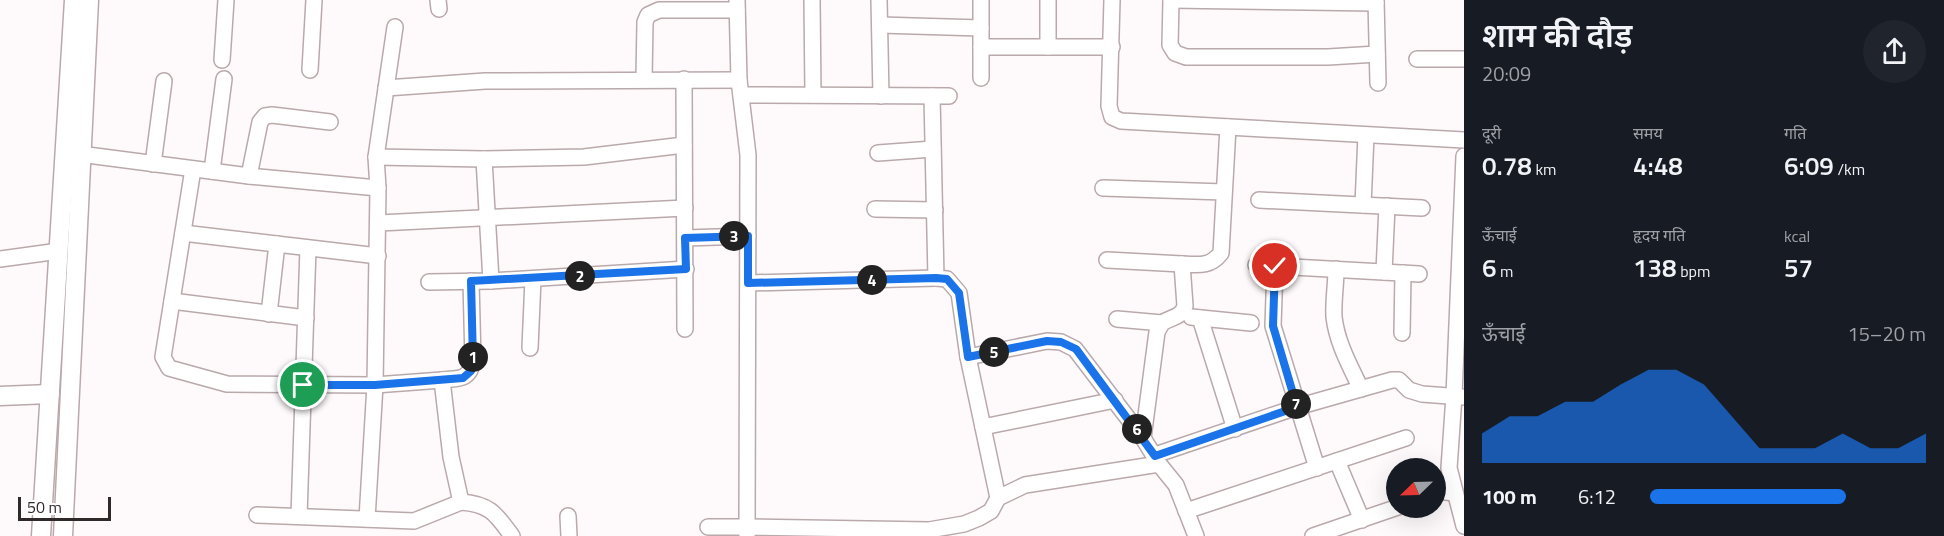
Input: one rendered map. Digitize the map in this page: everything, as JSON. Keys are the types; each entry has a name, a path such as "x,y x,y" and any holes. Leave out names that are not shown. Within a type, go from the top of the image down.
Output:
{"street":[{"path":"63,536 74,153 74,0"},
{"path":"41,536 59,250 74,153 89,0"},
{"path":"222,60 226,0"},
{"path":"310,70 314,0"},
{"path":"812,0 813,95"},
{"path":"879,0 881,96"},
{"path":"981,0 981,78"},
{"path":"1048,0 1048,47"},
{"path":"1112,0 1109,106 1112,117 1121,121 1464,140"},
{"path":"1377,54 1328,57 1186,57 1175,53 1170,45 1171,1 1376,1 1378,83"},
{"path":"644,79 645,22 648,15 659,10 737,5 739,80 748,155 747,531"},
{"path":"880,25 981,28"},
{"path":"367,519 375,385 379,223 376,157 395,27"},
{"path":"981,46 1112,47"},
{"path":"1417,59 1464,59"},
{"path":"212,171 224,79"},
{"path":"684,79 685,329"},
{"path":"386,88 484,81 739,80"},
{"path":"153,164 164,81"},
{"path":"741,95 949,96"},
{"path":"932,96 936,278"},
{"path":"249,176 260,122 265,116 330,122"},
{"path":"1107,260 1207,265 1215,261 1221,253 1228,127"},
{"path":"1363,205 1366,135"},
{"path":"376,157 484,159 584,157 684,145"},
{"path":"878,153 933,149"},
{"path":"74,153 249,176 378,188"},
{"path":"1464,156 1459,397 1449,468 1464,526"},
{"path":"484,159 491,281"},
{"path":"193,169 163,357 169,368 227,384 375,385 463,378 471,371 473,361 471,281"},
{"path":"1103,188 1224,192"},
{"path":"1259,200 1422,208"},
{"path":"1384,272 1387,206"},
{"path":"379,223 684,207"},
{"path":"875,209 935,210"},
{"path":"183,233 378,256"},
{"path":"685,238 748,236"},
{"path":"269,314 277,244"},
{"path":"299,516 308,248"},
{"path":"0,259 59,250"},
{"path":"1117,319 1162,323 1182,313 1185,306 1182,264"},
{"path":"1256,265 1419,274"},
{"path":"1275,266 1273,326 1317,468"},
{"path":"429,282 532,279 686,269"},
{"path":"1336,269 1334,314 1336,327 1342,350 1360,389"},
{"path":"1402,333 1403,273"},
{"path":"531,348 532,279"},
{"path":"748,283 947,279 959,293 968,357 998,498"},
{"path":"172,301 306,318"},
{"path":"1178,316 1251,323"},
{"path":"1200,318 1235,429"},
{"path":"1143,438 1157,332 1162,323"},
{"path":"968,357 1047,341 1061,342 1076,349 1176,485 1196,536"},
{"path":"708,528 747,531 929,533 979,518 991,511 998,498 1025,485 1157,460 1297,407 1392,380 1399,380 1409,390 1422,394 1459,397"},
{"path":"442,381 451,457 461,502"},
{"path":"0,396 50,394"},
{"path":"983,427 1115,400"},
{"path":"1186,511 1406,438"},
{"path":"1337,461 1362,520"},
{"path":"1446,492 1455,493"},
{"path":"256,515 414,521 461,502 481,504 496,514 512,536"},
{"path":"1313,536 1386,511"},
{"path":"568,516 569,536"}],"route":[{"path":"303,385 375,385 463,378 471,371 473,361 471,281 686,269 685,238 748,236 748,283 947,279 959,293 968,357 1047,341 1061,342 1076,349 1155,456 1297,407 1273,326 1275,266"}]}
